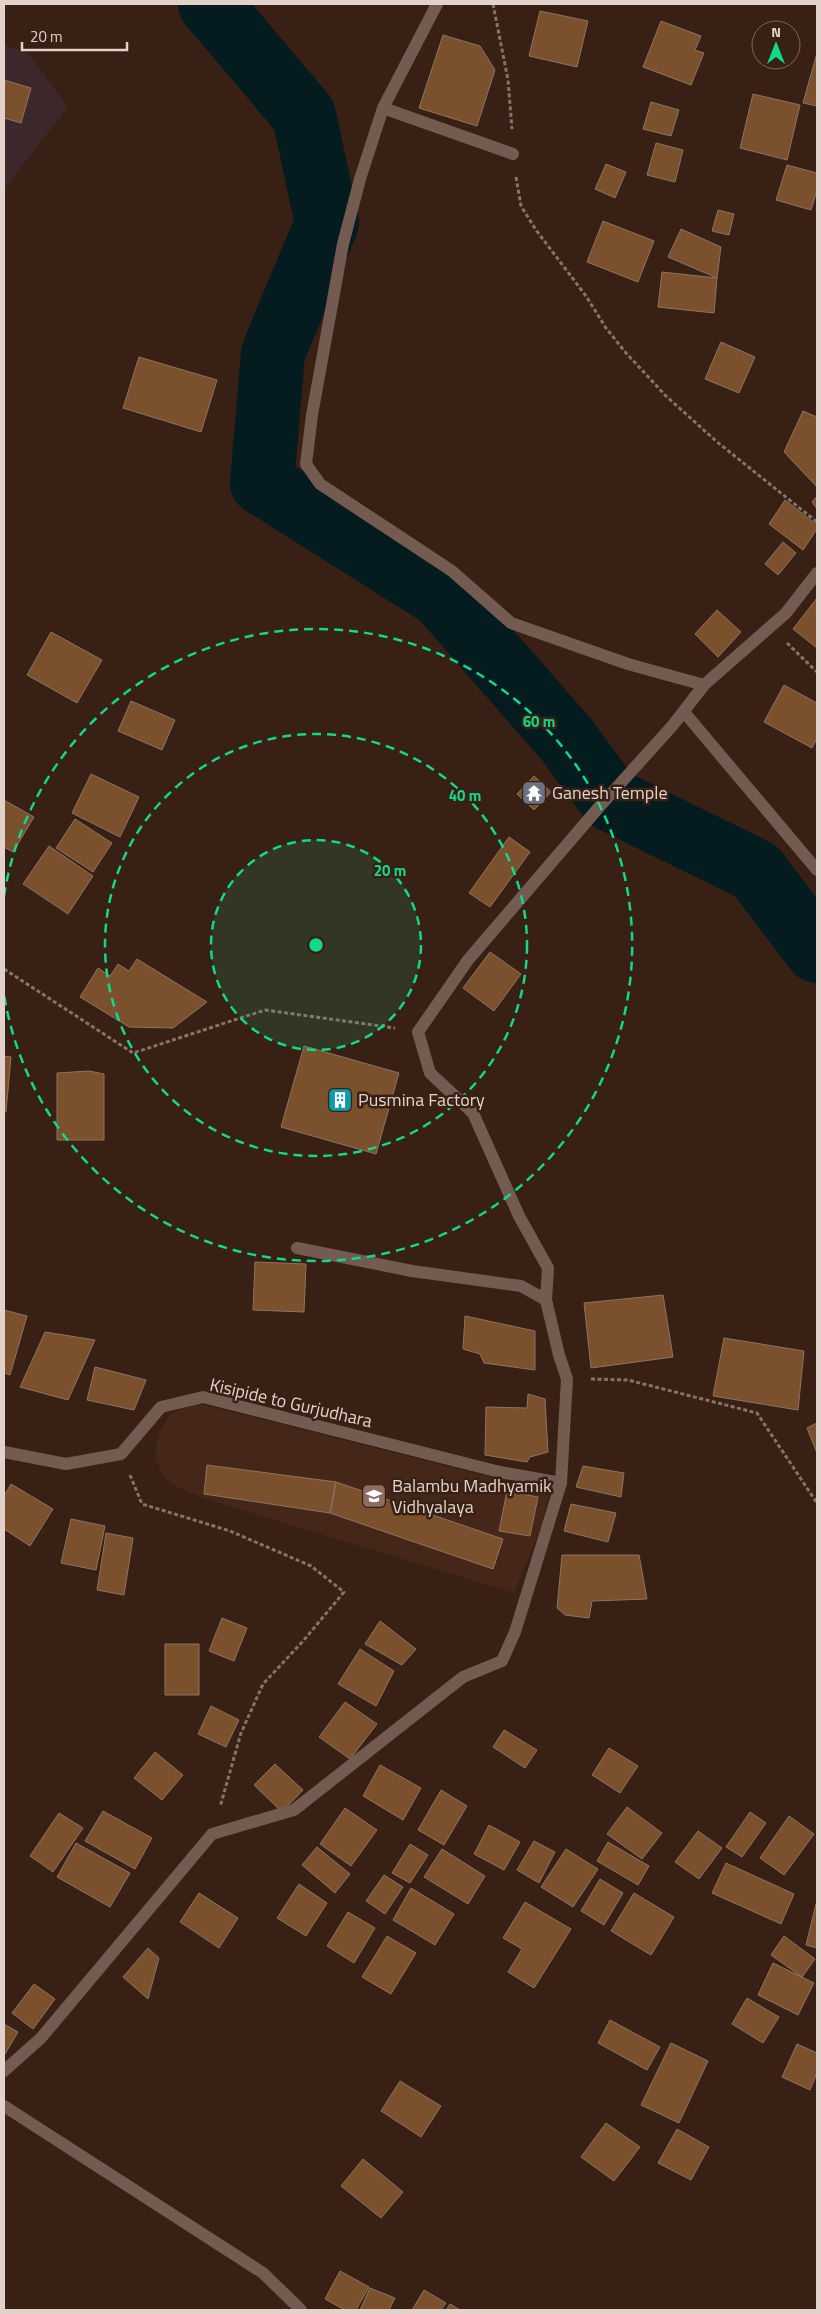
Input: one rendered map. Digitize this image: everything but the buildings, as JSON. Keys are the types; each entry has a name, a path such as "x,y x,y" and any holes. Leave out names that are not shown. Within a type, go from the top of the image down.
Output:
{"street":[{"path":"437,4 383,108 360,179 343,244 312,415 306,464 320,484 452,571 511,623 628,664 704,685"},
{"path":"383,108 513,154"},
{"path":"4,2071 41,2038 212,1834 294,1810 463,1676 502,1661 515,1632 561,1483 567,1379 559,1355 546,1300 548,1268 518,1216 473,1113 430,1072 418,1032 468,960 600,806 674,725 704,685 786,613 817,573"},
{"path":"684,712 817,870"},
{"path":"296,1248 412,1271 521,1286 546,1300"},
{"name":"Kisipide to Gurjudhara","path":"121,1454 161,1407 203,1397 500,1472 561,1483"},
{"path":"4,1452 66,1464 121,1454"},
{"path":"4,2106 263,2273 301,2310"}],"path":[{"path":"493,4 508,80 513,154 521,206 536,230 586,296 606,328 626,353 666,396 716,441 817,522"},
{"path":"763,634 789,644 817,672"},
{"path":"4,969 133,1053 265,1010 418,1032"},
{"path":"567,1379 628,1380 757,1413 817,1503"},
{"path":"121,1454 142,1504 230,1531 311,1566 344,1592 304,1640 263,1684 241,1733 212,1834"}],"shaded area":[{"path":"4,45 27,52 68,107 4,189"},
{"name":"Balambu Madhyamik Vidhyalaya","path":"196,1403 550,1492 538,1536 514,1593 209,1500 179,1488 163,1476 155,1456 158,1436 170,1414"}],"waterway":[{"path":"210,4 304,115 327,223 273,353 262,483 441,596 567,740 610,799 756,871 817,951"}],"place":[{"name":"Ganesh Temple","path":"534,793"},
{"name":"Pusmina Factory","path":"340,1100"},
{"name":"Balambu Madhyamik Vidhyalaya","path":"374,1496"}]}
